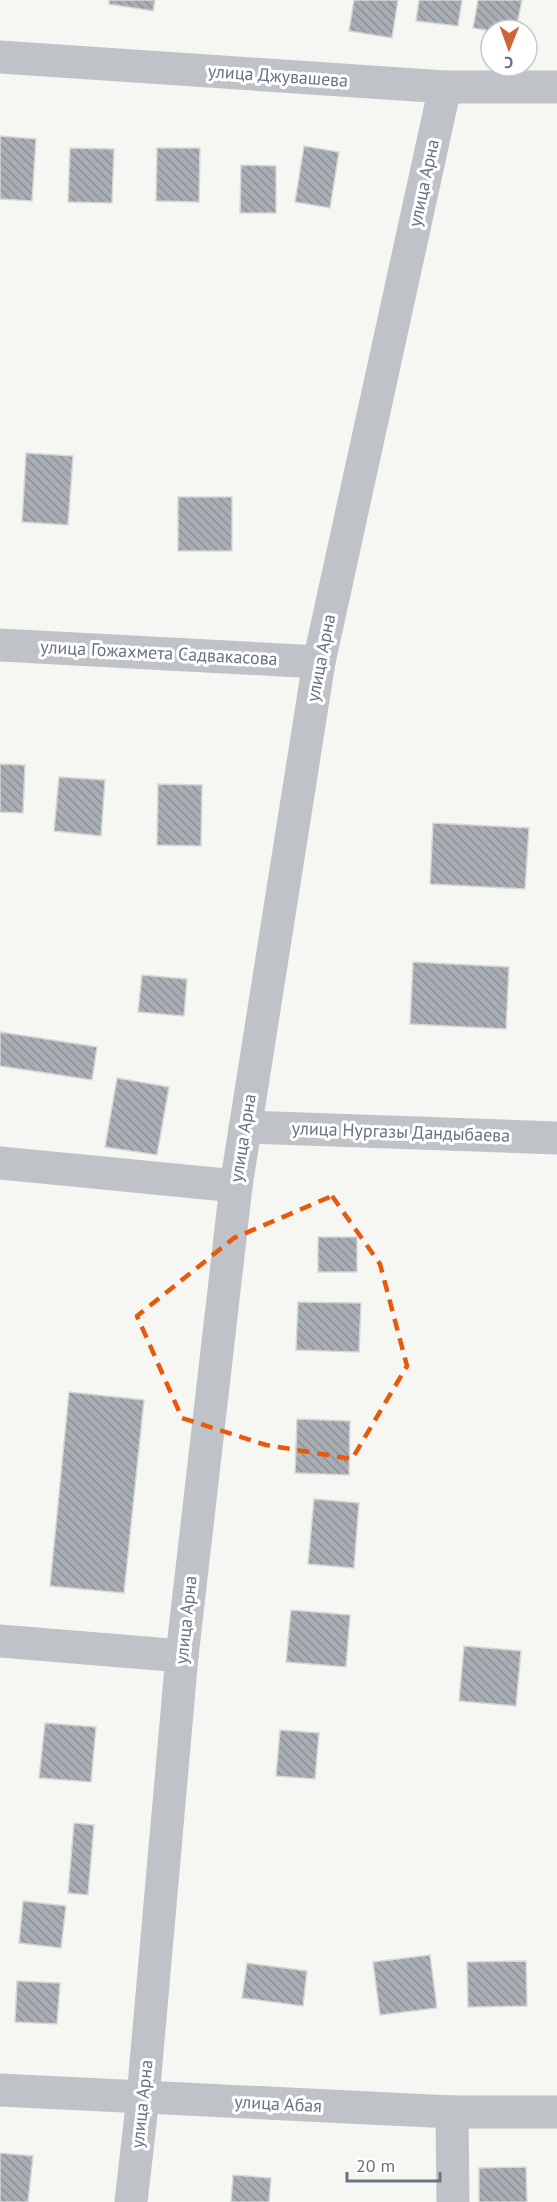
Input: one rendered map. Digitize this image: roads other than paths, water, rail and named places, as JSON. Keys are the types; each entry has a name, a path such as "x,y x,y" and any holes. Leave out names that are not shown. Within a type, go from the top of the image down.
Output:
{"street":[{"name":"улица Джувашева","path":"0,57 445,87 557,87"},
{"name":"улица Арна","path":"130,2202 143,2097 182,1656 236,1186 319,662 445,87"},
{"name":"улица Гожахмета Садвакасова","path":"0,645 319,662"},
{"name":"улица Нургазы Дандыбаева","path":"245,1127 557,1138"},
{"path":"0,1163 236,1186"},
{"path":"0,1641 182,1656"},
{"name":"улица Абая","path":"0,2090 452,2112 557,2112"},
{"path":"452,2112 453,2202"}]}
